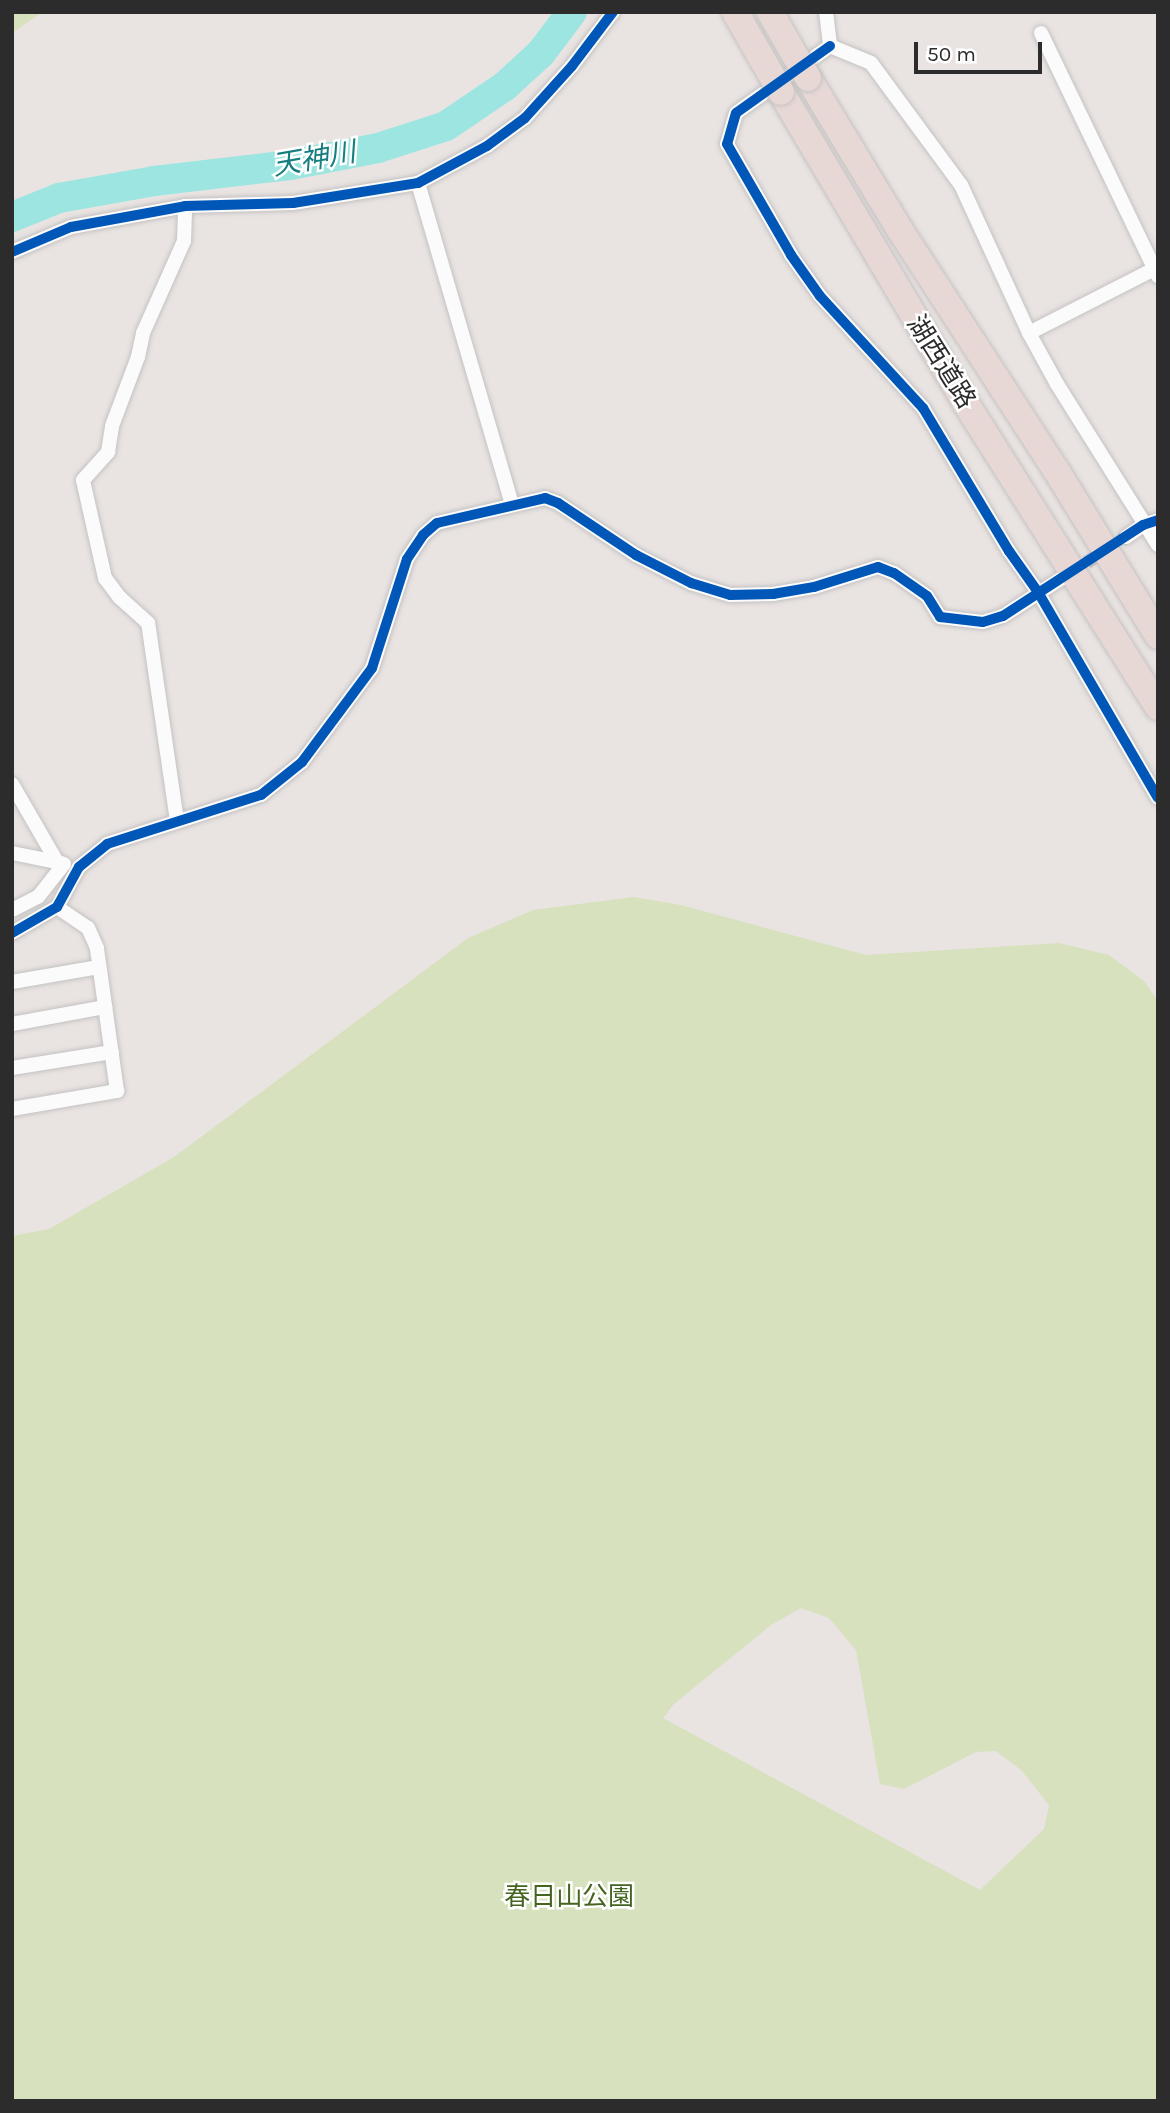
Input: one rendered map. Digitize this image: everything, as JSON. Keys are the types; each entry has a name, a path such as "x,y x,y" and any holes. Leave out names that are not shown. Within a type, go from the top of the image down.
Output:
{"highway":[{"name":"湖西道路","path":"735,12 958,390 1158,707"},
{"name":"湖西道路","path":"770,12 900,230 1056,470 1158,636"}],"street":[{"path":"12,252 71,227 186,206 293,204 418,183 487,146 526,118 572,66 613,12"},
{"path":"826,12 830,46"},
{"path":"1029,333 1157,270 1041,33"},
{"path":"830,46 871,63 961,185 1029,333 1143,525 1158,545"},
{"path":"830,46 736,113 727,144 791,255 821,296 923,408 1009,551 1038,592 1158,798"},
{"path":"418,183 512,504"},
{"path":"177,821 148,623 120,598 105,578 83,480 108,452 112,426 138,357 143,333 184,241 186,206"},
{"path":"12,933 57,907 79,867 107,844 177,821 236,806 261,795 302,762 372,668 407,559 422,535 437,523 545,498 558,503 636,555 691,583 730,595 773,594 814,587 878,567 894,573 927,596 940,617 982,622 1003,615 1062,578"},
{"path":"1126,537 1143,525 1158,520"},
{"path":"12,784 60,863"},
{"path":"12,853 79,867"},
{"path":"12,910 38,897 60,863"},
{"path":"12,1109 117,1091 97,948 88,928 57,907"},
{"path":"12,982 99,967"},
{"path":"12,1024 105,1007"},
{"path":"12,1068 112,1052"}],"green space":[{"path":"12,12 43,12 12,33"},
{"name":"春日山公園","path":"633,897 681,905 866,955 1059,943 1109,955 1144,981 1158,1001 1158,2101 12,2101 12,1236 49,1229 174,1157 468,938 533,910","holes":["801,1608 829,1618 856,1650 880,1784 904,1789 976,1752 996,1751 1021,1770 1049,1805 1044,1829 980,1890 663,1718 674,1704 771,1625"]}],"waterway":[{"name":"天神川","path":"12,217 59,198 154,181 290,165 378,148 446,126 505,86 541,53 572,12"}],"tunnel":[{"path":"1069,574 1126,537"}],"cycle path":[{"path":"12,252 71,227 185,206 293,203 418,183 487,146 525,118 572,66 613,12"},
{"path":"830,46 736,113 727,144 791,255 820,296 923,408 1009,551 1038,592 1158,798"},
{"path":"12,933 57,907 79,867 107,844 261,795 302,762 372,668 407,559 423,535 437,523 545,498 558,503 636,555 691,583 730,595 773,594 814,587 878,567 894,573 927,596 940,617 983,622 1003,616 1143,525 1158,520"}]}
